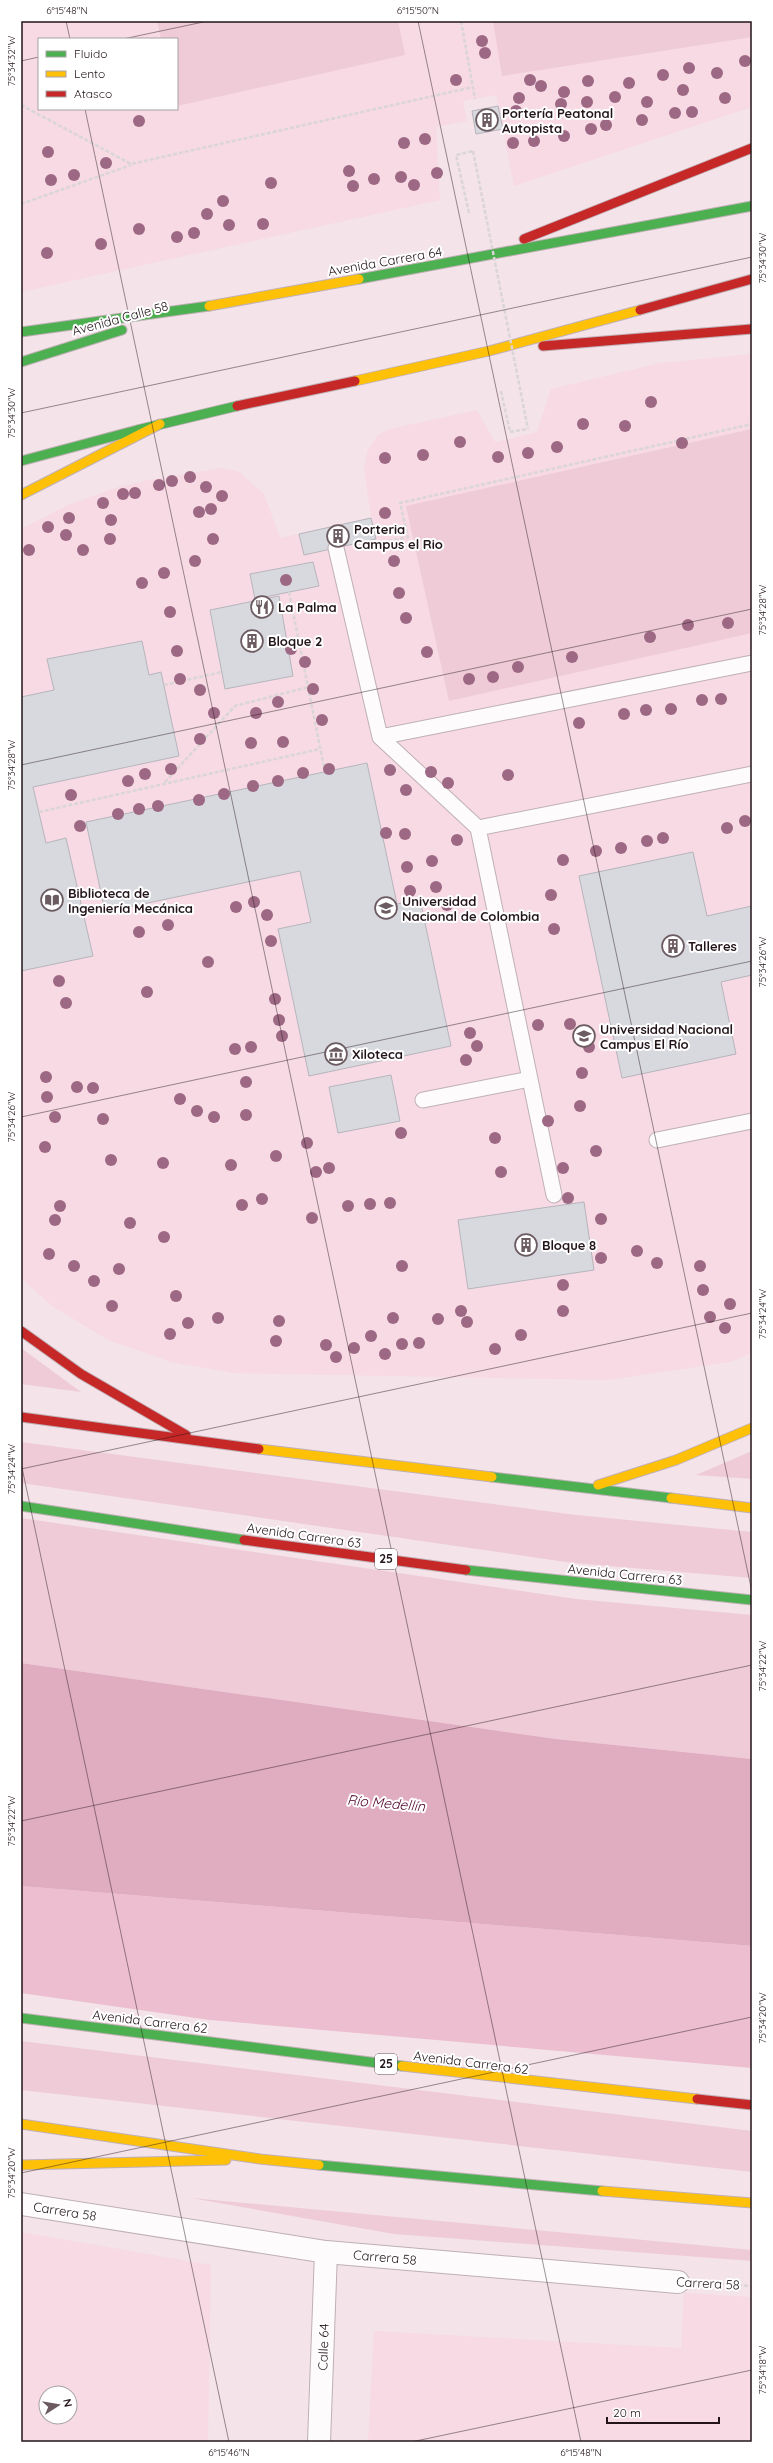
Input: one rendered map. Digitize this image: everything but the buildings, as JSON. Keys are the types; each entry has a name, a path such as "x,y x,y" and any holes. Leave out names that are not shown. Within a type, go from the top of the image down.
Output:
{"main road":[{"path":"478,257 752,148"},
{"name":"Avenida Carrera 64","path":"21,332 228,303 752,206"},
{"path":"21,461 78,444 160,424 490,350 752,279"},
{"name":"Avenida Calle 58","path":"21,362 136,326 228,303"},
{"path":"490,350 752,329"},
{"path":"21,495 160,424"},
{"path":"21,1331 50,1355 89,1382 198,1442"},
{"path":"21,1417 198,1442 752,1508"},
{"path":"587,1488 653,1470 713,1447 752,1428"},
{"name":"Avenida Carrera 63","path":"21,1506 146,1526 494,1574 752,1600"},
{"name":"Avenida Carrera 62","path":"21,2018 524,2081 752,2105"},
{"path":"21,2124 260,2159 423,2176 749,2203 752,2210"},
{"path":"21,2165 260,2159"}],"street":[{"name":"Carrera 58","path":"21,2204 326,2252 678,2282"},
{"name":"Calle 64","path":"319,2442 326,2252"}],"lane":[{"path":"336,548 380,737 478,828 554,1195"},
{"path":"380,737 752,663"},
{"path":"478,828 752,774"},
{"path":"424,1100 530,1079"},
{"path":"657,1140 752,1121"}],"path":[{"path":"461,21 474,87 475,100"},
{"path":"21,204 132,164 474,87"},
{"path":"21,105 132,164"},
{"path":"469,213 456,155 473,151 528,428 510,432 501,390"},
{"path":"364,542 365,547 408,537 400,503 752,424"},
{"path":"290,592 325,772"},
{"path":"164,685 222,672"},
{"path":"164,783 235,706 308,687"},
{"path":"39,812 320,749"},
{"name":"Carrera 58","path":"678,2282 752,2286"}],"shaded area":[{"path":"21,21 752,21 752,107 514,186 496,95 463,101 467,121 436,127 440,200 21,292"},
{"path":"157,21 398,21 405,55 178,106 178,38 161,38"},
{"path":"493,21 752,21 752,37 502,76"},
{"name":"Universidad Nacional de Colombia","path":"752,354 752,1353 730,1362 608,1380 233,1373 171,1362 108,1340 52,1306 21,1278 21,529 68,505 115,488 149,480 222,468 239,472 264,494 280,538 371,518 364,467 368,450 378,435 390,429 477,410 495,442 537,432 551,389 660,363"},
{"path":"752,429 752,633 449,701 406,506"},
{"path":"21,1348 81,1392 21,1384"},
{"path":"21,1442 576,1515 752,1532 752,1578 573,1563 21,1483"},
{"path":"752,1451 752,1479 696,1475"},
{"path":"21,1518 576,1599 752,1615 752,1759 556,1739 21,1663"},
{"path":"21,1886 752,1946 752,2068 210,2020 21,1993"},
{"path":"21,2041 752,2131 752,2172 21,2090"},
{"path":"191,2198 752,2250 752,2261 394,2234"},
{"path":"21,2232 211,2265 208,2442 21,2442"},
{"path":"684,2293 752,2297 752,2442 368,2442 374,2331 681,2348"}],"water":[{"name":"Río Medellín","path":"21,1663 556,1739 752,1759 752,1946 21,1886"}],"traffic: fast":[{"path":"359,279 752,206"},
{"path":"21,332 209,306"},
{"path":"21,362 122,330"},
{"path":"21,461 137,430 237,406"},
{"path":"492,1477 671,1498"},
{"path":"21,1506 244,1540"},
{"path":"466,1570 752,1600"},
{"path":"21,2018 402,2066"},
{"path":"319,2165 602,2191"}],"traffic: slow":[{"path":"209,306 359,279"},
{"path":"355,381 489,351 640,310"},
{"path":"21,495 160,424"},
{"path":"598,1485 676,1460 752,1428"},
{"path":"259,1449 492,1477"},
{"path":"671,1498 752,1508"},
{"path":"402,2066 697,2099"},
{"path":"21,2124 260,2159 319,2165"},
{"path":"21,2165 226,2160"},
{"path":"602,2191 752,2203"}],"traffic: jam":[{"path":"524,239 752,148"},
{"path":"640,310 752,279"},
{"path":"543,346 752,329"},
{"path":"237,406 355,381"},
{"path":"21,1331 81,1374 186,1435"},
{"path":"21,1417 259,1449"},
{"path":"244,1540 466,1570"},
{"path":"697,2099 752,2105"}],"place":[{"name":"Portería Peatonal Autopista","path":"487,120"},
{"name":"Porteria Campus el Rio","path":"338,536"},
{"name":"La Palma","path":"262,607"},
{"name":"Bloque 2","path":"252,641"},
{"name":"Biblioteca de Ingeniería Mecánica","path":"52,900"},
{"name":"Universidad Nacional de Colombia","path":"386,908"},
{"name":"Talleres","path":"673,946"},
{"name":"Universidad Nacional Campus El Río","path":"584,1036"},
{"name":"Xiloteca","path":"336,1054"},
{"name":"Bloque 8","path":"526,1245"}]}
